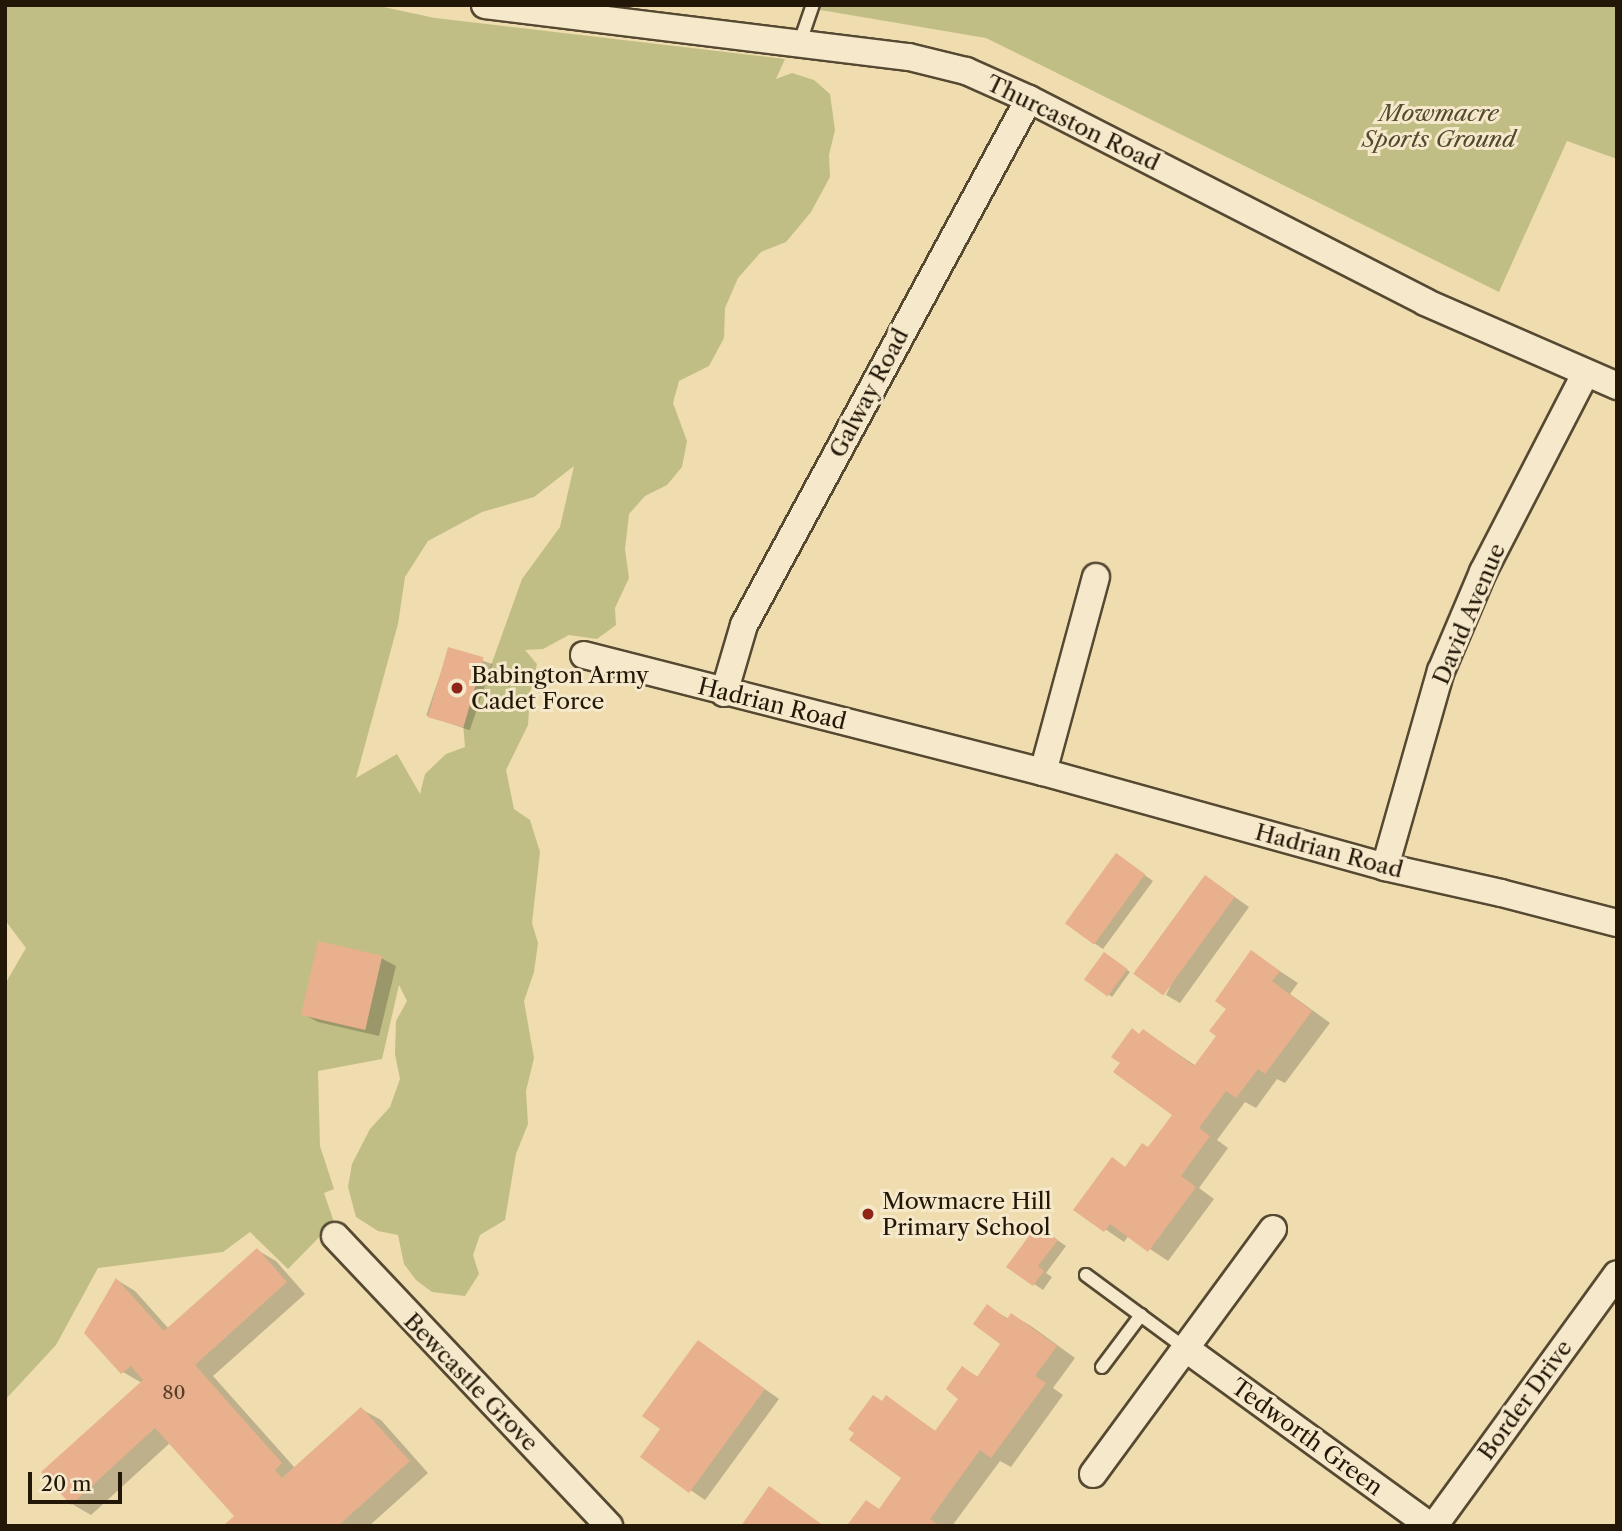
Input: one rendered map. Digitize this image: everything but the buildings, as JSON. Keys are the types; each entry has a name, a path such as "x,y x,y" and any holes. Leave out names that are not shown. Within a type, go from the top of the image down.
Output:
{"street":[{"name":"Thurcaston Road","path":"485,5 909,57 966,71 1028,99 1425,302 1617,386"},
{"name":"Galway Road","path":"724,693 744,625 1028,99"},
{"name":"David Avenue","path":"1385,867 1441,671 1483,572 1585,374"},
{"path":"1043,772 1096,577"},
{"name":"Hadrian Road","path":"584,655 724,693 1043,772 1385,867 1617,923"},
{"path":"1093,1474 1273,1229"},
{"name":"Bewcastle Grove","path":"335,1236 609,1526"},
{"name":"Border Drive","path":"1432,1526 1617,1274"},
{"name":"Tedworth Green","path":"1185,1348 1432,1526"}],"lane":[{"path":"800,43 813,5"},
{"path":"1086,1275 1185,1348"},
{"path":"1102,1367 1141,1315"}],"green space":[{"path":"5,5 374,5 435,18 785,59 776,79 792,73 814,80 830,94 835,130 829,155 830,177 811,212 786,242 761,252 738,278 725,308 724,338 709,366 679,381 673,403 687,441 682,467 667,485 645,496 629,514 625,549 629,578 615,608 616,625 597,639 569,635 543,649 525,650 537,664 530,694 528,725 506,770 514,809 530,820 540,852 532,923 538,943 534,972 524,1001 534,1058 526,1091 528,1124 516,1154 505,1220 480,1235 473,1255 479,1274 465,1296 432,1292 416,1280 404,1264 398,1235 378,1231 356,1217 348,1187 352,1164 370,1129 390,1107 400,1079 395,1054 396,1021 407,1001 399,985 382,1059 318,1071 320,1146 334,1189 324,1193 334,1222 288,1269 250,1232 223,1252 98,1268 56,1345 5,1400 5,984 26,948 5,920","holes":["574,466 560,527 522,579 490,668 472,691 463,723 465,747 446,754 425,774 420,794 397,754 356,778 398,624 405,577 428,541 482,512 534,497"]},
{"name":"Mowmacre Sports Ground","path":"791,5 1617,5 1617,159 1567,141 1499,292 986,38"}],"place":[{"name":"Babington Army Cadet Force","path":"457,688"},
{"name":"Mowmacre Hill Primary School","path":"868,1214"}]}
